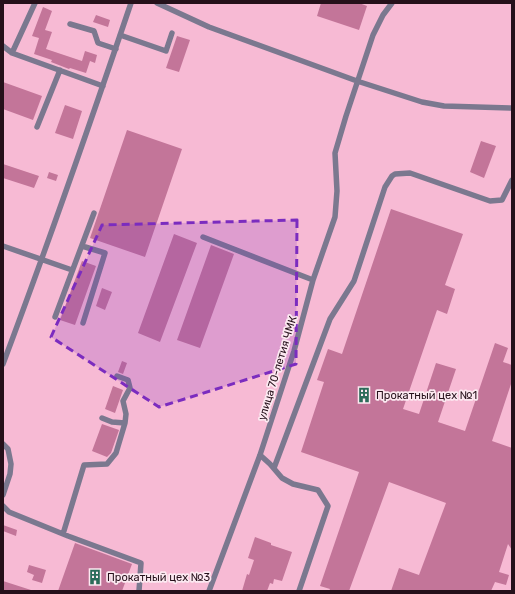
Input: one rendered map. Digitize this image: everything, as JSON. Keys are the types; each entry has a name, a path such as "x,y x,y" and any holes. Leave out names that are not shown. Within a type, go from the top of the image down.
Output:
{"street":[{"path":"12,53 35,3"},
{"path":"3,364 42,260 131,3"},
{"path":"157,3 209,27 357,81 422,102 444,106 512,108"},
{"name":"улица 70-летия ЧМК","path":"209,591 260,455 294,351 313,280 335,217 337,191 336,146 373,35 383,15 392,3"},
{"path":"70,24 94,31 98,43 116,49"},
{"path":"120,35 166,51 172,33"},
{"path":"3,46 12,53 103,86"},
{"path":"38,127 60,70"},
{"path":"274,468 330,319 354,281 385,187 392,176 395,174 410,173 490,201 502,200 512,180"},
{"path":"55,317 94,213"},
{"path":"203,237 313,280"},
{"path":"3,246 72,270"},
{"path":"82,246 105,253 83,323"},
{"path":"63,534 84,465 108,464 116,453 125,423 126,414 123,402 130,388 128,380 117,376"},
{"path":"102,418 112,422 125,423"},
{"path":"3,444 8,449 11,464 10,474 3,495"},
{"path":"260,455 282,478 293,484 318,490 328,506 299,591"},
{"path":"3,506 9,512 141,563 140,591"}],"highlighted area":[{"path":"297,220 296,364 159,407 51,337 102,225"}],"building":[{"path":"321,3 359,3 367,6 359,30 317,16"},
{"path":"43,7 52,11 45,30 52,32 46,49 82,61 85,51 97,55 95,63 90,61 86,73 70,68 69,69 51,62 52,60 34,54 39,38 32,36"},
{"path":"96,15 110,20 108,27 93,22"},
{"path":"177,36 190,40 179,72 166,68"},
{"path":"3,82 42,96 33,120 3,109"},
{"path":"65,105 82,111 73,139 55,133"},
{"path":"127,130 182,149 145,257 90,238"},
{"path":"481,141 496,146 484,178 470,172"},
{"path":"3,164 39,176 34,188 3,178"},
{"path":"49,172 58,175 56,181 47,178"},
{"name":"Прокатный цех №1","path":"391,209 463,234 445,285 455,289 447,314 437,310 403,409 419,414 436,363 456,369 438,422 465,431 495,343 508,348 503,362 512,365 512,381 492,441 512,448 512,550 508,544 499,572 509,575 506,585 495,582 491,591 391,591 399,568 419,575 446,503 389,482 349,591 329,591 330,589 320,586 359,472 301,452 324,382 317,380 328,349 342,354"},
{"path":"174,234 197,243 160,342 138,333"},
{"path":"211,245 234,254 200,348 177,340"},
{"path":"82,261 96,266 75,325 60,320"},
{"path":"102,288 112,292 105,310 96,306"},
{"path":"122,361 127,363 123,374 118,372"},
{"path":"113,386 123,390 115,413 105,409"},
{"path":"102,424 119,430 111,453 107,457 92,451"},
{"path":"3,525 17,530 16,536 3,531"},
{"path":"255,537 271,543 271,545 292,552 282,581 274,579 273,584 270,583 267,591 242,591 247,574 249,575 254,560 248,558"},
{"name":"Прокатный цех №3","path":"75,543 132,564 122,591 58,591"},
{"path":"29,565 46,570 42,583 32,580 34,575 27,572"},
{"path":"3,581 31,590 31,591 3,591"}],"place":[{"name":"Прокатный цех №1","path":"364,395"},
{"name":"Прокатный цех №3","path":"95,577"}]}
